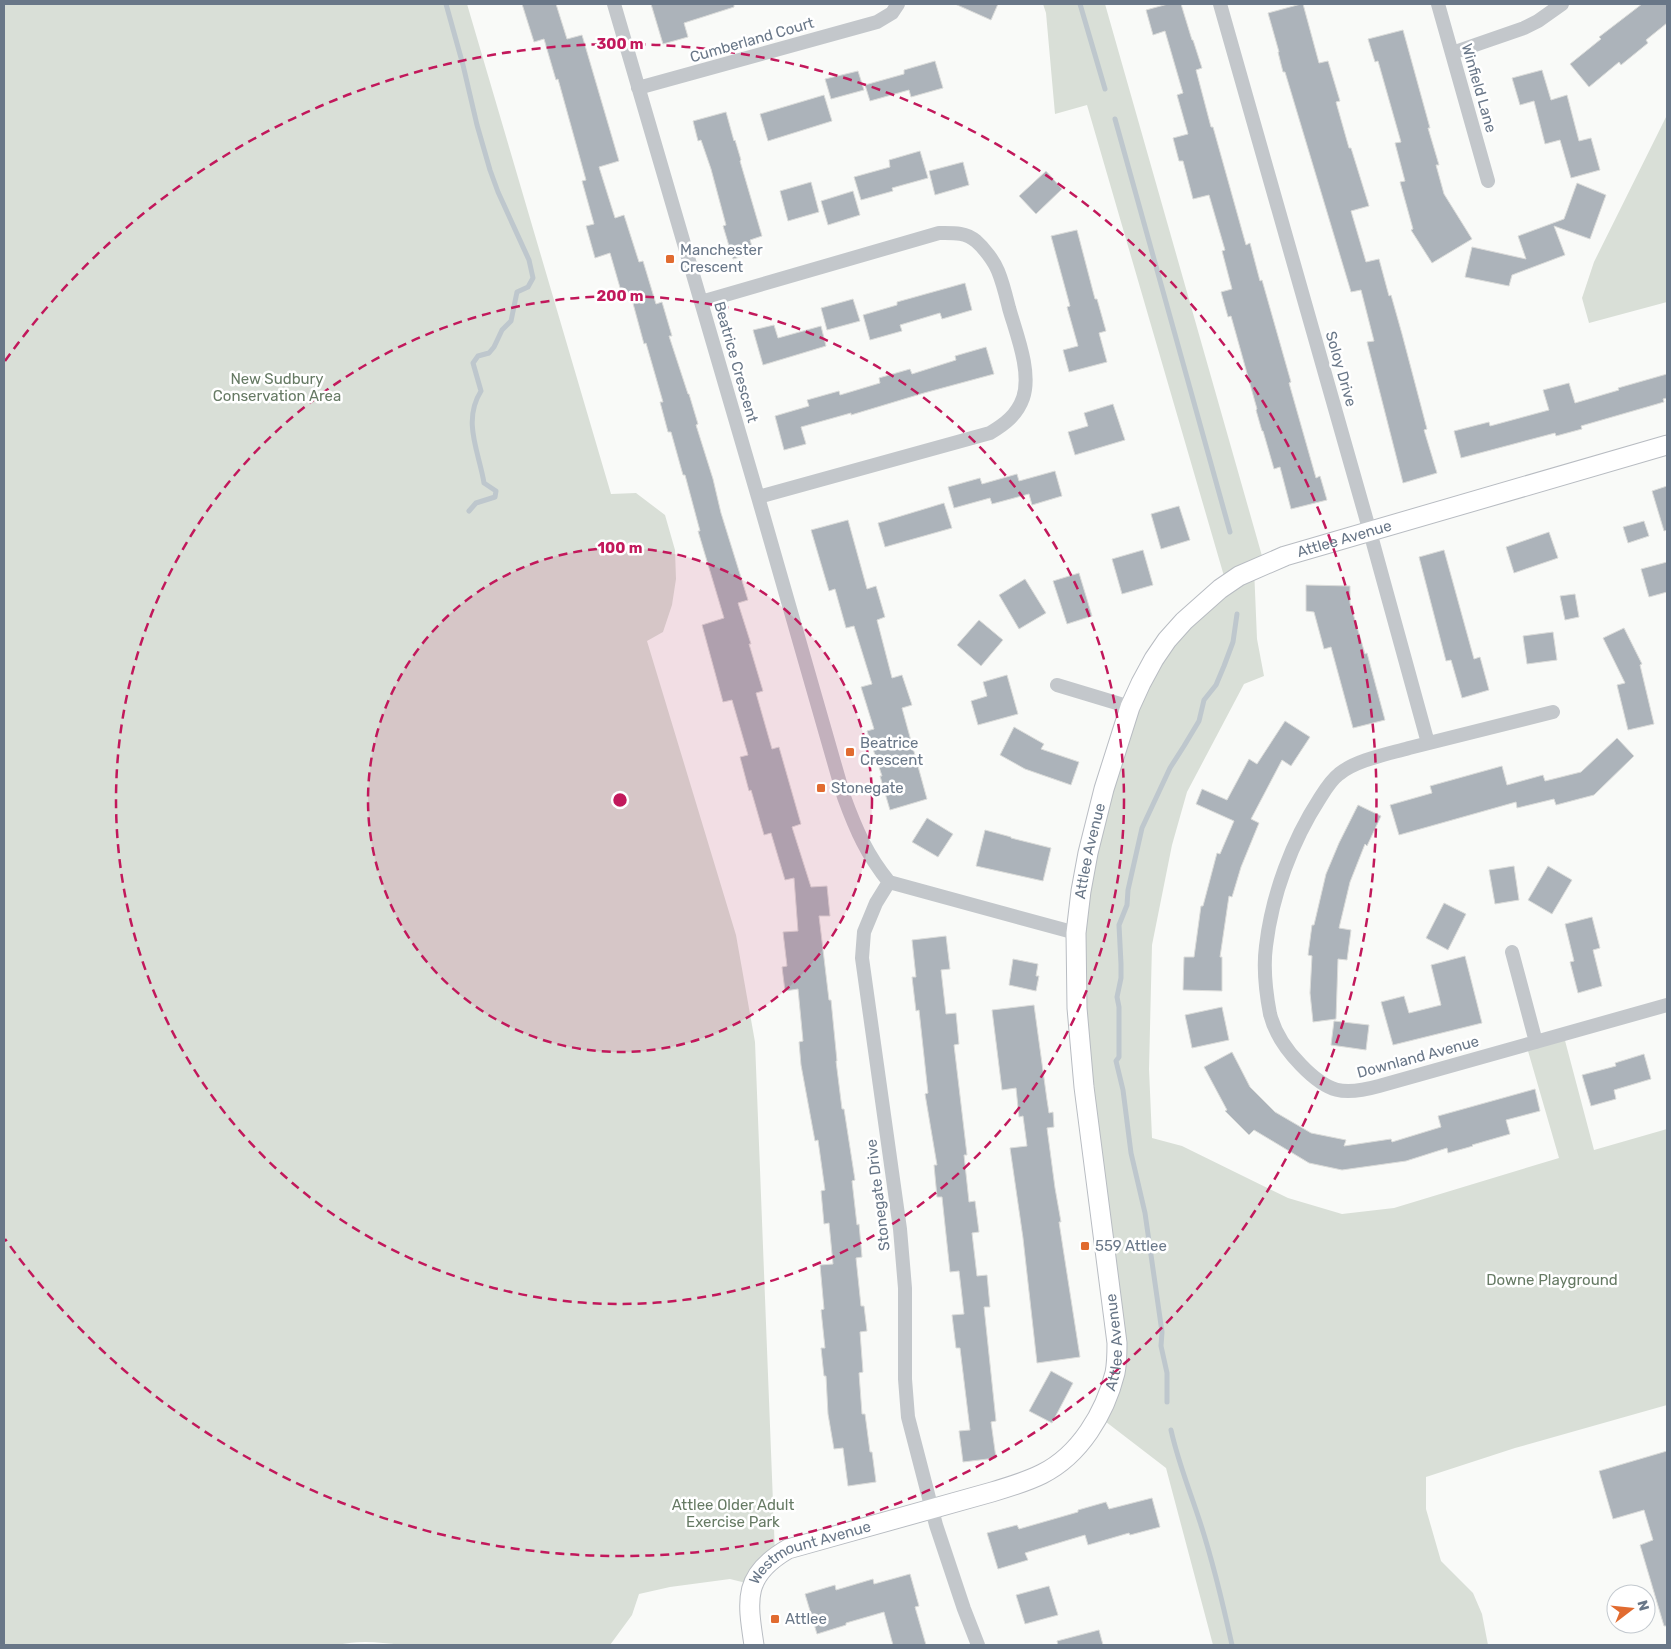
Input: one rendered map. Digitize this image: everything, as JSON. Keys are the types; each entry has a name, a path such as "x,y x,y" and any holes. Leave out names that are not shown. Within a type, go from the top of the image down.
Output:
{"street":[{"name":"Beatrice Crescent","path":"614,4 844,797 864,848 889,882"},
{"name":"Cumberland Court","path":"638,88 877,22 892,13 898,4"},
{"name":"Soloy Drive","path":"1220,4 1428,743"},
{"name":"Winfield Lane","path":"1438,4 1488,181"},
{"path":"1452,52 1538,22 1562,4"},
{"path":"701,302 939,233 962,233 975,240 989,255 1001,279 1023,358 1025,374 1023,397 1016,412 1005,424 990,433 758,497"},
{"name":"Attlee Avenue","path":"931,1509 1019,1484 1044,1473 1065,1458 1084,1438 1098,1416 1115,1373 1117,1343 1080,1047 1076,933 1081,891 1104,789 1130,707 1167,640 1199,606 1220,589 1239,576 1285,556 1667,445"},
{"path":"1057,685 1130,707"},
{"name":"Downland Avenue","path":"1553,712 1428,743 1356,764 1339,774 1322,796 1302,829 1282,879 1269,926 1266,948 1267,991 1276,1031 1287,1050 1311,1076 1325,1085 1340,1091 1350,1092 1372,1088 1667,1005"},
{"path":"889,882 1076,933"},
{"name":"Stonegate Drive","path":"889,882 876,904 864,932 862,958 900,1229 905,1288 905,1379 908,1417 931,1509 978,1645"},
{"path":"1512,952 1536,1042"},
{"name":"Westmount Avenue","path":"754,1645 750,1606 751,1586 761,1570 772,1558 788,1549 931,1509"}],"green space":[{"path":"4,4 467,4 611,494 636,493 665,515 675,550 676,579 672,605 663,632 647,641 736,935 755,1042 775,1554 750,1584 730,1579 670,1587 639,1594 632,1615 610,1645 401,1645 353,1642 337,1645 4,1645"},
{"name":"Downe Playground","path":"1043,4 1105,4 1264,563 1254,568 1257,639 1264,676 1244,684 1187,792 1172,845 1152,945 1149,1069 1152,1138 1182,1146 1288,1198 1342,1214 1394,1208 1559,1158 1526,1044 1563,1033 1594,1150 1667,1129 1667,1405 1515,1448 1426,1477 1426,1509 1441,1561 1473,1593 1482,1614 1488,1645 1213,1645 1166,1468 1097,1415 1113,1371 1075,934 1141,681 1226,583 1087,105 1055,114 1046,13"},
{"path":"1667,115 1667,302 1589,323 1582,298 1594,262"}],"building":[{"path":"522,4 556,4 567,39 582,35 619,161 599,167 615,218 624,215 639,262 643,261 656,304 662,302 672,336 669,336 698,424 696,425 713,479 721,513 748,600 738,603 763,691 756,693 772,749 779,747 801,824 792,827 811,887 827,886 830,916 819,916 829,1000 831,1000 842,1109 844,1109 855,1180 852,1181 862,1257 856,1258 861,1306 864,1306 867,1331 860,1332 863,1372 859,1373 862,1414 865,1414 876,1482 848,1486 843,1448 834,1449 828,1414 826,1376 824,1376 821,1348 825,1348 821,1310 824,1309 820,1265 833,1264 829,1223 824,1224 821,1191 825,1190 818,1140 815,1141 801,1065 799,1042 803,1041 798,989 785,991 782,967 787,966 783,932 798,931 794,878 785,880 771,833 764,835 740,757 748,755 732,700 723,702 702,625 724,618 698,531 700,531 685,475 683,475 671,432 668,432 660,402 663,402 646,343 644,344 631,296 623,298 610,253 595,258 586,226 594,224 582,181 586,180 558,79 556,80 544,39 534,42"},
{"path":"651,4 734,4 734,7 684,23 688,37 663,44"},
{"path":"955,4 998,4 991,20"},
{"path":"1168,4 1181,4 1202,68 1196,70 1211,127 1213,127 1246,245 1250,243 1260,281 1262,280 1316,478 1320,476 1327,500 1291,509 1280,467 1274,469 1231,316 1228,317 1221,292 1232,289 1222,251 1225,250 1209,195 1193,199 1183,161 1179,161 1173,138 1188,134 1177,95 1183,93 1165,31 1153,35 1146,10"},
{"path":"1303,4 1319,63 1328,61 1340,101 1336,102 1349,148 1351,148 1369,206 1351,211 1366,262 1379,259 1389,296 1391,295 1427,429 1424,430 1437,473 1403,483 1367,342 1374,341 1361,290 1351,292 1285,72 1283,72 1268,13"},
{"path":"1642,4 1667,4 1667,23 1646,40 1648,43 1621,65 1619,62 1589,87 1570,64 1601,39 1599,37"},
{"path":"1403,30 1430,128 1428,128 1439,165 1436,165 1444,194 1472,239 1432,263 1411,230 1413,229 1400,182 1405,181 1395,143 1401,142 1378,61 1375,62 1368,39"},
{"path":"935,61 943,88 911,97 909,90 870,101 865,85 904,74 904,70"},
{"path":"1542,70 1551,100 1567,95 1579,141 1591,138 1600,170 1571,178 1560,140 1545,144 1534,101 1520,105 1512,78"},
{"path":"858,71 864,90 831,99 825,79"},
{"path":"824,95 832,121 768,141 760,114"},
{"path":"726,112 762,236 750,240 754,253 733,259 723,226 726,225 711,169 701,140 698,141 693,121"},
{"path":"920,151 928,178 892,188 893,191 861,200 854,177 890,167 889,160"},
{"path":"963,162 969,185 935,195 929,171"},
{"path":"1046,171 1062,189 1036,214 1019,196"},
{"path":"811,182 819,212 788,221 780,191"},
{"path":"1577,183 1606,195 1590,239 1554,226 1565,255 1512,275 1509,286 1465,277 1472,247 1526,259 1518,236 1564,219"},
{"path":"853,191 860,215 828,225 821,201"},
{"path":"1077,230 1095,299 1097,299 1106,331 1099,333 1107,362 1069,372 1063,350 1078,346 1067,307 1070,306 1051,236"},
{"path":"965,283 972,310 942,319 940,313 900,325 902,331 870,340 863,315 897,305 897,302"},
{"path":"853,299 860,321 827,330 821,308"},
{"path":"774,325 778,338 821,326 826,346 763,365 753,330"},
{"path":"986,347 994,374 851,415 851,413 801,427 806,444 784,450 775,416 809,406 807,400 839,391 840,395 880,383 879,378 910,369 912,374 956,360 955,356"},
{"path":"1667,374 1667,398 1663,399 1664,402 1581,426 1582,429 1556,436 1555,433 1461,458 1454,431 1489,422 1490,426 1549,410 1543,390 1569,383 1575,403"},
{"path":"1113,404 1125,440 1075,455 1068,432 1088,426 1084,413"},
{"path":"1055,471 1062,496 1032,505 1029,494 992,504 990,498 954,508 948,487 980,478 982,484 1017,474 1019,481"},
{"path":"1667,486 1667,530 1664,531 1652,491"},
{"path":"944,503 952,528 885,547 878,523"},
{"path":"1179,506 1190,540 1161,549 1151,514"},
{"path":"848,520 867,589 876,586 885,617 877,620 892,678 902,675 912,705 902,708 927,799 890,810 880,776 882,776 867,731 874,729 861,687 872,684 854,626 846,628 835,589 829,591 811,530"},
{"path":"1644,521 1649,536 1628,543 1623,527"},
{"path":"1549,532 1558,558 1514,573 1506,547"},
{"path":"1143,550 1153,585 1122,594 1112,559"},
{"path":"1444,550 1474,659 1480,657 1489,690 1462,698 1451,660 1446,661 1419,557"},
{"path":"1667,562 1667,592 1649,597 1641,569"},
{"path":"1079,573 1092,616 1067,624 1053,581"},
{"path":"1025,579 1046,613 1019,629 999,595"},
{"path":"1306,585 1350,586 1350,603 1365,654 1367,653 1385,720 1353,728 1331,647 1324,649 1314,612 1306,611"},
{"path":"1575,594 1579,617 1565,620 1560,596"},
{"path":"979,620 1003,640 981,666 957,645"},
{"path":"1624,628 1642,664 1640,665 1654,724 1628,730 1617,685 1625,683 1603,638"},
{"path":"1553,632 1557,660 1527,664 1523,636"},
{"path":"1007,675 1018,714 978,725 971,701 987,696 983,682"},
{"path":"1285,721 1310,737 1291,766 1282,760 1251,819 1259,823 1241,867 1232,897 1229,896 1220,957 1222,957 1222,991 1183,990 1184,957 1194,957 1201,906 1203,906 1217,853 1220,854 1234,821 1196,804 1202,789 1227,800 1249,759 1257,764"},
{"path":"1014,727 1044,744 1041,749 1079,762 1071,785 1025,769 1000,755"},
{"path":"1617,738 1634,756 1594,795 1556,805 1554,799 1517,808 1516,802 1399,835 1390,805 1432,793 1430,786 1502,766 1507,785 1543,775 1545,781 1581,772"},
{"path":"1358,805 1381,816 1367,846 1365,844 1350,882 1339,928 1351,930 1347,960 1338,959 1336,1019 1313,1022 1310,993 1312,956 1308,955 1312,925 1314,925 1326,874"},
{"path":"927,818 953,834 938,857 912,842"},
{"path":"985,830 1051,848 1043,881 976,866"},
{"path":"1514,866 1519,900 1495,904 1489,870"},
{"path":"1548,866 1572,880 1552,914 1528,900"},
{"path":"1444,903 1466,914 1448,950 1426,938"},
{"path":"1592,917 1600,948 1593,950 1602,986 1578,993 1570,962 1574,961 1565,924"},
{"path":"946,936 950,969 941,970 946,1014 956,1013 959,1044 954,1045 967,1155 964,1155 969,1202 975,1201 979,1232 972,1233 977,1276 987,1275 990,1307 984,1307 996,1421 991,1422 996,1458 963,1462 959,1431 970,1430 960,1348 956,1348 952,1315 964,1314 959,1271 950,1272 942,1197 937,1197 934,1165 937,1165 925,1094 928,1093 919,1010 916,1011 912,977 916,977 912,940"},
{"path":"1465,956 1482,1023 1393,1045 1381,1002 1404,996 1409,1013 1441,1005 1431,965"},
{"path":"1013,959 1038,964 1036,976 1039,976 1036,991 1009,985"},
{"path":"1034,1005 1049,1113 1053,1112 1054,1127 1047,1128 1061,1222 1059,1222 1080,1357 1037,1363 1023,1238 1010,1148 1027,1146 1023,1116 1019,1117 1016,1088 1002,1090 992,1010"},
{"path":"1222,1007 1229,1040 1192,1048 1185,1015"},
{"path":"1334,1021 1369,1025 1366,1050 1331,1045"},
{"path":"1232,1052 1250,1087 1275,1112 1311,1133 1346,1140 1344,1146 1391,1139 1392,1142 1441,1127 1438,1116 1535,1089 1540,1111 1506,1120 1510,1134 1473,1146 1448,1153 1447,1148 1406,1161 1342,1170 1309,1163 1254,1130 1249,1135 1225,1111 1227,1110 1204,1067"},
{"path":"1644,1054 1651,1079 1614,1090 1616,1099 1591,1106 1582,1075 1616,1066 1615,1063"},
{"path":"1051,1371 1073,1383 1052,1423 1029,1411"},
{"path":"1667,1451 1667,1626 1664,1626 1656,1599 1656,1584 1652,1584 1640,1545 1653,1540 1644,1510 1613,1519 1599,1471"},
{"path":"1152,1498 1160,1527 1130,1535 1129,1533 1088,1545 1085,1535 1025,1553 1028,1560 998,1569 987,1533 1017,1525 1019,1529 1106,1502 1109,1509"},
{"path":"910,1574 919,1606 915,1607 926,1645 893,1645 884,1612 817,1634 805,1594 835,1585 836,1590 873,1579 874,1584"},
{"path":"1049,1586 1058,1615 1025,1624 1016,1595"},
{"path":"1099,1630 1103,1645 1058,1645 1057,1641"}],"waterway":[{"path":"446,4 490,170 529,260 533,278 528,287 517,292 511,321 502,330 494,347 489,353 478,356 473,363 481,391 475,402 472,425 473,437 484,483 496,491 495,497 476,503 469,511"},
{"path":"1080,4 1105,89"},
{"path":"1115,119 1230,532"},
{"path":"1167,1402 1167,1373 1161,1346 1162,1332 1145,1213 1131,1153 1123,1090 1116,1061 1119,1057 1119,1007 1117,997 1121,978 1119,925 1127,905 1128,890 1142,828 1170,768 1199,721 1204,700 1216,685 1233,642 1237,614"},
{"path":"1171,1430 1209,1552 1232,1645"}],"place":[{"name":"Manchester Crescent","path":"670,259"},
{"name":"Beatrice Crescent","path":"850,752"},
{"name":"Stonegate","path":"821,788"},
{"name":"559 Attlee","path":"1085,1246"},
{"name":"Attlee","path":"775,1619"}],"park label":[{"name":"New Sudbury Conservation Area","path":"277,388"},
{"name":"Attlee Older Adult Exercise Park","path":"733,1514"}]}
